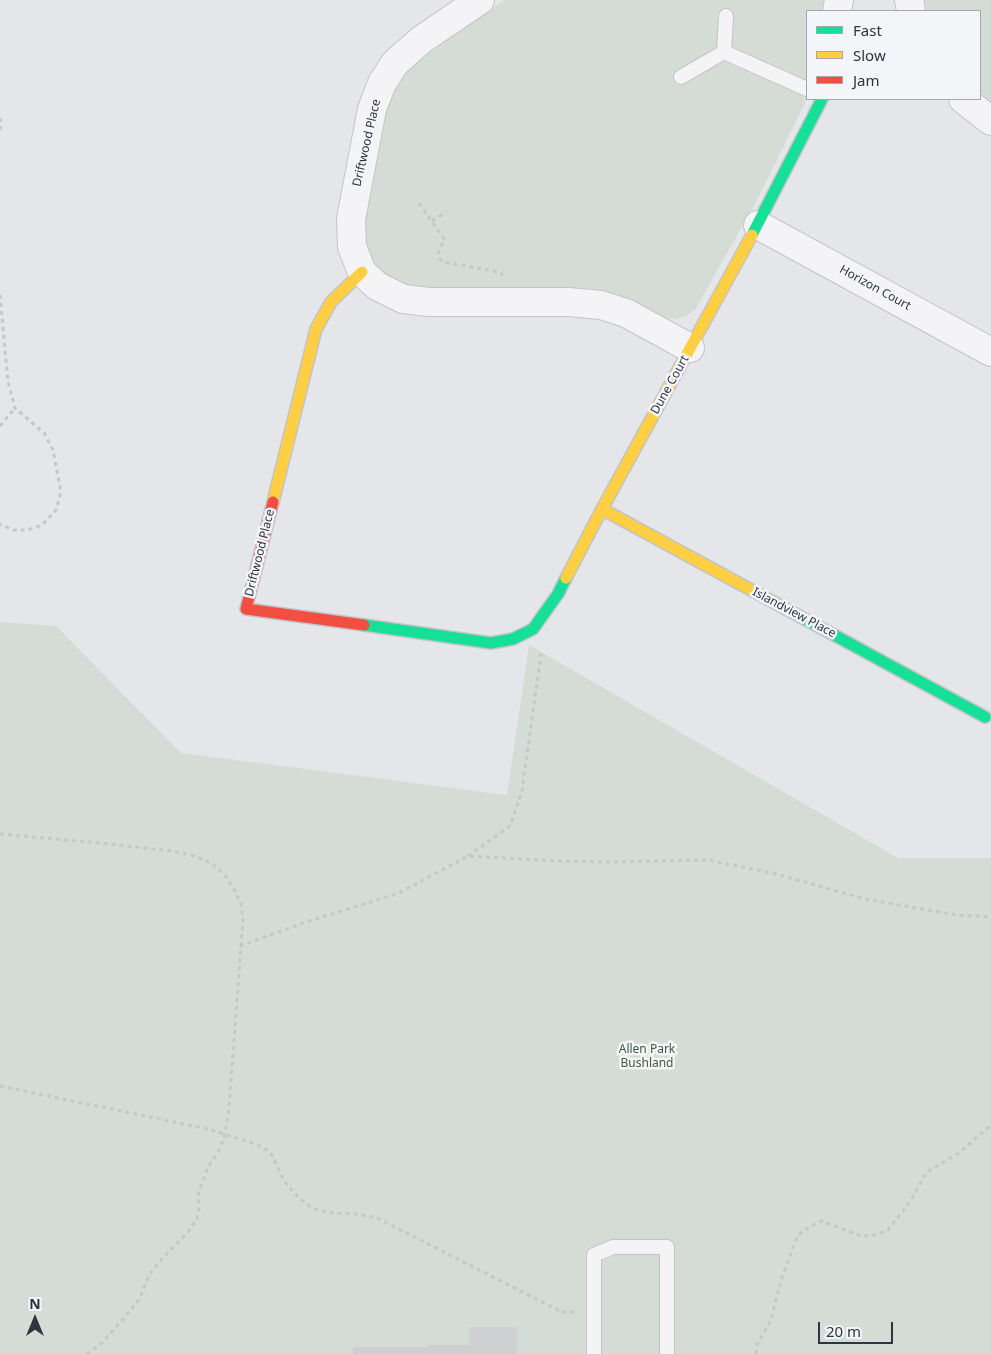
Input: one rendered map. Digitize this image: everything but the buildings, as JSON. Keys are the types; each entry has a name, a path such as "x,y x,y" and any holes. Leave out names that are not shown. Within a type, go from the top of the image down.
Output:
{"street":[{"name":"Driftwood Place","path":"480,0 421,40 395,63 382,83 372,109 351,219 352,247 362,272 377,286 403,299 429,302 568,302 601,305 626,313 690,348"},
{"name":"Dune Court","path":"533,630 558,594 602,509 758,225 821,100"},
{"path":"964,100 991,121"},
{"name":"Horizon Court","path":"758,225 991,352"},
{"name":"Driftwood Place","path":"362,272 331,302 316,329 246,610 491,643 513,639 533,630"},
{"name":"Islandview Place","path":"602,509 986,716"}],"lane":[{"path":"724,52 726,16"},
{"path":"680,77 724,52"},
{"path":"724,52 806,89"},
{"path":"594,1354 594,1255 614,1247 667,1247 667,1354"}],"path":[{"path":"0,118 2,122 0,131"},
{"path":"419,203 444,239 438,254 440,259 444,262 494,271 503,275 515,289 517,302"},
{"path":"432,221 446,212"},
{"path":"0,295 8,382 15,408 44,433 53,450 61,492 56,510 42,525 28,530 13,530 0,524"},
{"path":"0,426 15,408"},
{"path":"240,946 306,922 399,893 468,856 510,826 522,791 543,637 533,630"},
{"path":"0,834 110,844 195,856 210,863 224,874 234,888 241,904 243,920 229,1108 224,1139 208,1167 199,1191 197,1218 148,1277 140,1298 125,1317 102,1343 88,1354"},
{"path":"468,856 599,862 708,860 776,874 865,899 957,915 991,917"},
{"path":"0,1086 208,1129 258,1145 267,1150 272,1156 284,1181 294,1193 306,1204 318,1210 377,1218 562,1312 594,1312"},
{"path":"756,1354 757,1345 770,1322 783,1274 798,1236 809,1227 822,1221 860,1236 876,1235 888,1230 909,1202 927,1172 958,1153 991,1125"}],"green space":[{"path":"504,0 828,0 826,10 806,10 805,103 758,198 695,310 676,319 403,285 384,276 370,260 363,236 365,206 388,95 408,68"},
{"path":"922,0 991,0 991,103 981,95 981,10 922,10"},
{"name":"Allen Park Bushland","path":"0,622 56,626 181,753 507,795 529,645 898,858 991,858 991,1354 0,1354"}],"traffic: fast":[{"path":"752,235 821,100"},
{"path":"364,625 491,643 513,639 533,629 558,594 566,578"},
{"path":"788,610 985,717"}],"traffic: slow":[{"path":"566,578 752,235"},
{"path":"273,502 316,329 331,302 362,272"},
{"path":"602,509 788,610"}],"traffic: jam":[{"path":"273,502 246,609 364,625"}]}
